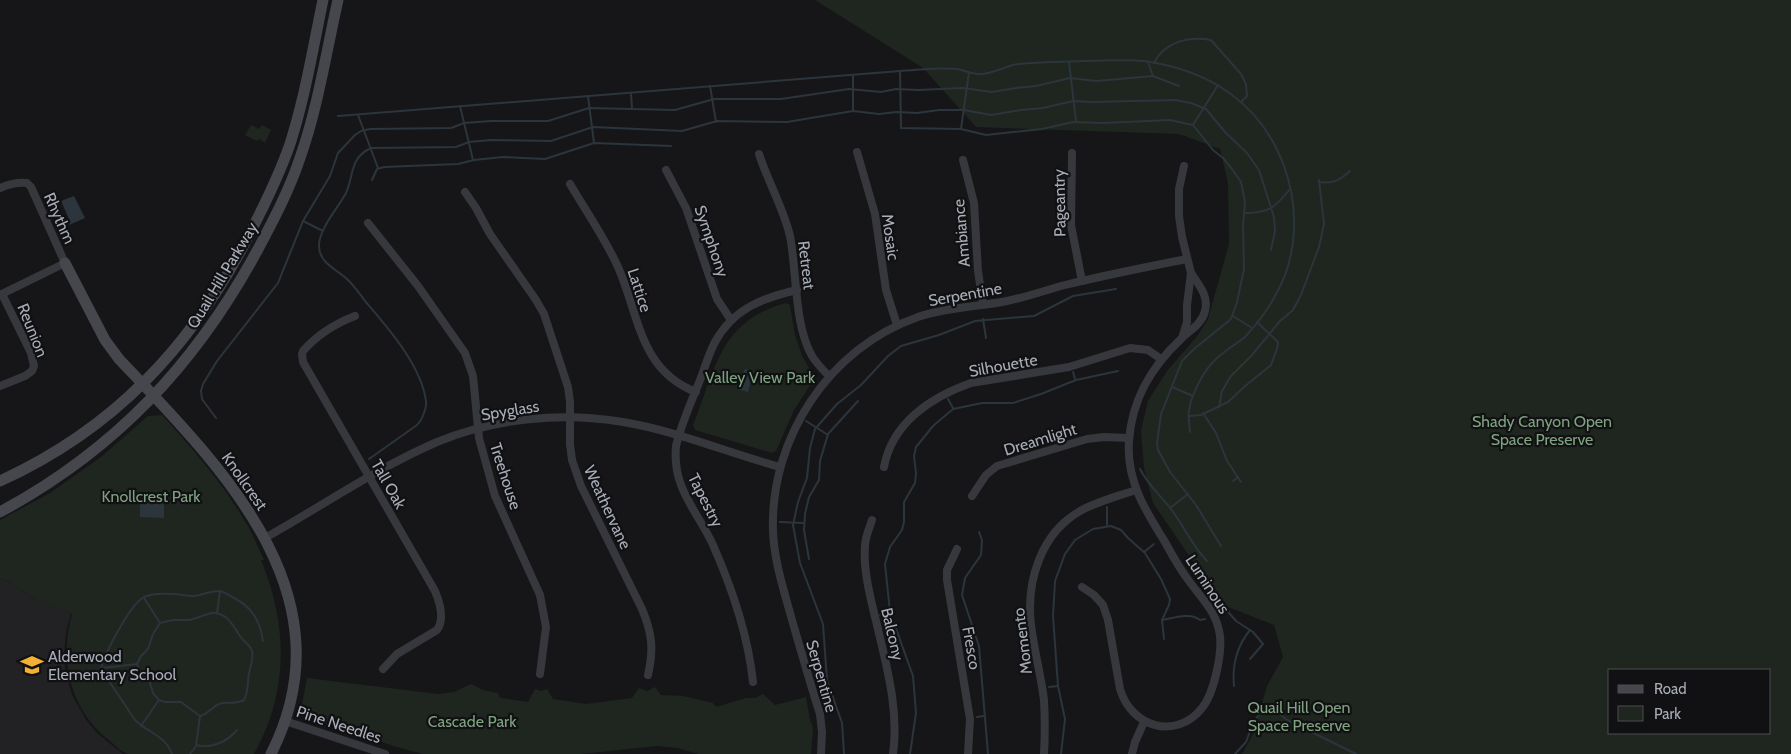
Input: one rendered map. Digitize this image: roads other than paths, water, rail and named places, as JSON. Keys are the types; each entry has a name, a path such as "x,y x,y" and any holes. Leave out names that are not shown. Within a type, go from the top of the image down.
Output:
{"main road":[{"name":"Quail Hill Parkway","path":"0,481 43,459 74,439 116,407 142,384 182,341 213,298 238,256 270,193 287,152 301,107 323,0"},
{"name":"Quail Hill Parkway","path":"0,512 48,484 83,459 126,423 154,396 196,348 220,314 243,276 283,201 300,158 313,118 338,0"},
{"name":"Knollcrest","path":"65,263 105,340 119,359 209,457 265,538 284,582 294,630 294,678 285,721 271,754"}],"street":[{"name":"Mosaic","path":"858,152 875,214 886,290 897,325"},
{"name":"Pageantry","path":"1072,153 1071,225 1082,281"},
{"name":"Retreat","path":"759,154 779,202 788,230 802,328 808,347 816,362 829,376"},
{"name":"Ambiance","path":"963,160 974,203 978,271 983,304"},
{"name":"Luminous","path":"1144,722 1161,726 1174,725 1192,717 1200,710 1210,694 1220,642 1218,628 1212,611 1181,570 1146,511 1136,490 1131,471 1129,438 1132,415 1146,380 1161,359 1199,323 1206,307 1204,294 1191,273 1182,237 1178,207 1179,188 1184,166"},
{"name":"Symphony","path":"666,170 679,192 690,217 717,300 731,320"},
{"name":"Rhythm","path":"0,188 8,184 27,183 34,193 65,263"},
{"name":"Lattice","path":"570,184 615,261 637,325 651,354 671,378 687,389 696,392"},
{"name":"Weathervane","path":"465,192 490,234 544,314 568,387 570,444 577,478 642,609 648,625 652,645 652,658 648,675"},
{"name":"Treehouse","path":"368,223 418,286 465,353 473,376 478,429 495,496 540,595 546,616 540,674"},
{"name":"Serpentine","path":"821,754 822,732 820,714 785,594 775,551 774,512 780,467 790,440 805,410 829,376 858,351 897,325 943,310 1008,301 1082,281 1187,259"},
{"path":"1,294 65,263"},
{"name":"Luminous","path":"1181,339 1187,322 1191,273"},
{"name":"Tapestry","path":"753,682 746,640 726,576 712,544 679,483 675,453 679,436 714,343 731,320 748,307 762,300 796,290"},
{"name":"Reunion","path":"0,386 25,376 32,371 34,366 31,353 1,294"},
{"name":"Tall Oak","path":"355,316 323,331 303,351 302,358 305,367 435,591 442,618 438,630 397,654 383,669"},
{"name":"Silhouette","path":"884,468 891,443 910,420 922,408 937,398 958,388 971,383 1069,367 1130,348 1148,350 1161,359"},
{"name":"Spyglass","path":"265,538 368,477 432,445 478,429 536,419 570,418 622,422 679,436 780,467"},
{"name":"Dreamlight","path":"972,496 986,475 997,466 1087,439 1104,437 1129,438"},
{"name":"Momento","path":"1044,754 1044,701 1030,610 1032,586 1038,560 1049,539 1070,518 1088,507 1136,490"},
{"name":"Balcony","path":"872,520 866,540 865,558 870,594 894,707 895,734 893,754"},
{"name":"Fresco","path":"956,549 947,570 947,580 970,719 968,754"},
{"path":"1082,587 1094,595 1103,605 1108,620 1122,698 1130,710 1144,722 1132,754"},
{"name":"Pine Needles","path":"285,721 385,754"}],"waterway":[{"path":"1154,63 1164,50 1178,42 1194,39 1211,40 1241,74 1246,84 1247,96 1241,102"},
{"path":"338,116 943,68 984,74 1014,65 1035,63 1136,60 1190,72 1230,93 1247,107 1262,124 1284,166 1289,182 1294,214 1294,231 1289,264 1276,294 1258,322 1245,337 1222,354 1207,370 1192,397 1189,410 1190,432"},
{"path":"1069,62 1076,121"},
{"path":"1148,62 1153,76"},
{"path":"900,71 901,128 961,129 986,135 1042,129 1073,122 1103,123 1170,120 1193,125 1213,150 1223,158 1241,182 1245,202 1243,226 1244,269 1237,302 1231,319 1182,361 1161,414 1157,443 1158,450 1170,472 1196,505 1221,546"},
{"path":"961,129 969,72"},
{"path":"853,76 853,111"},
{"path":"216,418 202,399 201,391 203,384 217,361 278,283 303,221 330,176 338,153 361,131 370,129 451,128 464,123 491,121 548,121 589,108 675,110 714,99 781,99 849,89 881,92 896,89 963,88 992,92 1036,86 1070,78 1096,81 1153,76 1179,86"},
{"path":"1193,125 1218,85"},
{"path":"710,86 716,122"},
{"path":"631,93 632,108"},
{"path":"588,96 594,143"},
{"path":"369,459 417,425 424,414 426,404 418,374 393,335 344,276 330,266 320,253 319,247 322,234 329,219 346,193 353,168 359,157 371,148 456,147 469,142 491,140 551,141 593,127 682,131 717,121 787,122 853,111 879,114 964,110 991,115 1043,108 1073,101 1175,100 1191,103 1206,109 1225,132 1247,153 1259,170 1274,217 1275,231 1271,250"},
{"path":"460,106 473,160"},
{"path":"358,115 378,168"},
{"path":"372,180 377,169 384,167 458,164 503,157 545,159 594,143 671,146"},
{"path":"1319,182 1336,181 1350,171"},
{"path":"1219,407 1222,391 1231,376 1252,355 1280,321 1293,310 1301,295 1319,247 1324,224 1319,180"},
{"path":"1244,213 1260,212 1271,208 1290,189"},
{"path":"303,221 323,231"},
{"path":"844,754 842,723 827,680 823,624 800,563 793,525 798,502 807,478 810,448 815,429 837,404 861,385 888,356 901,346 939,335 975,321 1034,316 1073,296 1116,289"},
{"path":"1233,316 1252,328"},
{"path":"983,319 986,338"},
{"path":"1189,416 1201,415 1228,402 1271,365 1278,342 1257,322"},
{"path":"910,754 916,713 913,676 890,612 885,564 890,547 902,530 904,502 915,483 914,456 916,447 933,426 953,409 982,403 1013,403 1076,380 1118,371"},
{"path":"1073,372 1075,379"},
{"path":"1172,387 1193,396"},
{"path":"948,399 953,408"},
{"path":"809,559 804,530 805,514 809,497 819,480 820,461 828,434 858,401"},
{"path":"1203,413 1216,433 1227,461 1241,482"},
{"path":"806,421 828,435"},
{"path":"1140,469 1171,509 1207,561"},
{"path":"1233,481 1238,477"},
{"path":"1170,508 1188,494"},
{"path":"1107,507 1107,525"},
{"path":"780,522 803,523"},
{"path":"1061,754 1065,719 1058,686 1053,616 1055,581 1065,554 1075,540 1093,529 1111,526 1121,530 1145,553 1161,579 1170,599 1162,620 1164,639"},
{"path":"979,532 982,540 981,555 965,578 962,595 979,646 988,754"},
{"path":"1144,552 1154,544"},
{"path":"172,754 161,738 135,720 101,669 118,632 136,604 145,596 151,595 194,596 216,591 222,592 250,610 260,627 263,641"},
{"path":"217,613 220,591"},
{"path":"1208,591 1213,594 1236,621 1253,632 1263,644 1250,659"},
{"path":"144,598 160,623"},
{"path":"880,615 889,612"},
{"path":"211,613 221,614 232,623 241,638 250,646 253,657 244,700 219,704 200,716 181,702 159,700 153,693 150,683 140,672 137,664 141,656 148,649 153,634 160,623 173,620 190,620 211,613"},
{"path":"1162,620 1187,616 1200,620 1205,619"},
{"path":"1234,686 1236,656 1245,636 1250,630"},
{"path":"102,668 137,664"},
{"path":"1049,687 1058,686"},
{"path":"141,726 159,700"},
{"path":"1274,709 1287,720 1356,754"},
{"path":"1235,754 1246,742 1253,723 1260,713"},
{"path":"190,754 196,746 200,716"},
{"path":"977,717 984,716"},
{"path":"196,745 218,744 237,730"}],"place":[{"name":"Alderwood Elementary School","path":"32,665"}],"park label":[{"name":"Valley View Park","path":"760,377"},
{"name":"Shady Canyon Open Space Preserve","path":"1542,430"},
{"name":"Knollcrest Park","path":"151,496"},
{"name":"Quail Hill Open Space Preserve","path":"1299,716"},
{"name":"Cascade Park","path":"472,721"}]}
